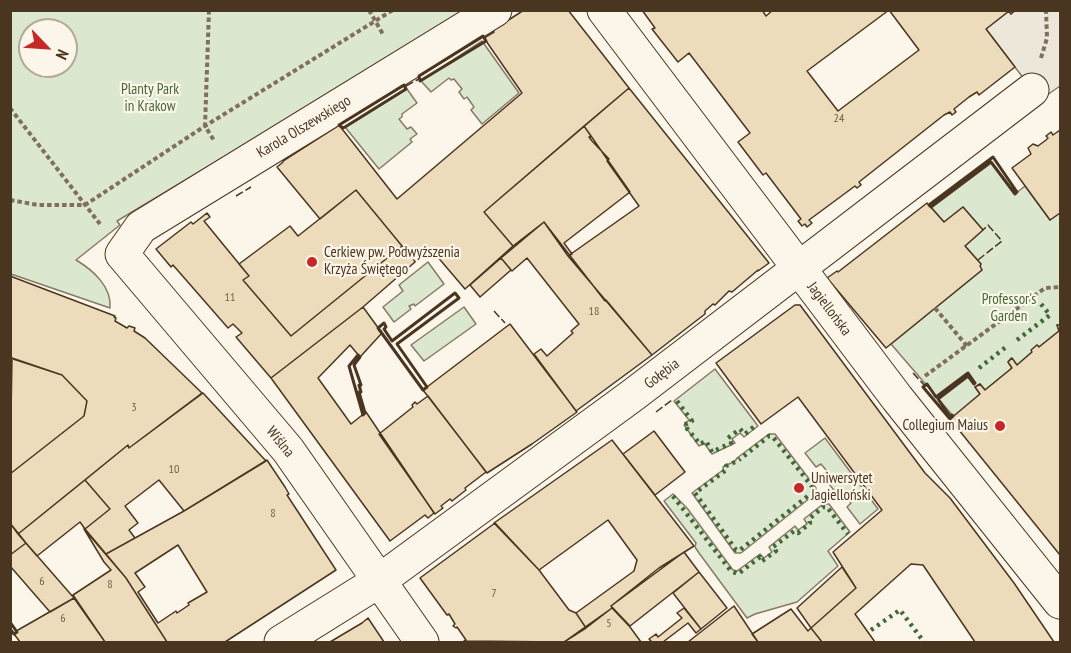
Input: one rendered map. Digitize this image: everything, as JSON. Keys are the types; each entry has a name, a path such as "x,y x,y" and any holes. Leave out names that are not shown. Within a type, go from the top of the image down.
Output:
{"street":[{"name":"Karola Olszewskiego","path":"122,254 141,227 495,10"},
{"name":"Jagiellońska","path":"604,10 897,398 1060,602"},
{"name":"Gołębia","path":"281,642 379,580 642,389 1032,90"},
{"name":"Wiślna","path":"122,254 288,450 422,642"}],"path":[{"path":"208,10 205,126 218,148"},
{"path":"369,10 385,36"},
{"path":"10,200 38,205 85,205 205,126 393,10"},
{"path":"1032,90 1047,38 1046,10"},
{"path":"10,108 85,205"},
{"path":"897,398 1045,288 1060,287"},
{"path":"935,308 967,346"}],"green space":[{"name":"Planty Park in Krakow","path":"11,11 468,11 117,221 120,225 76,260 89,269 105,286 110,308 11,274"},
{"path":"482,41 519,93 482,124 471,110 474,107 467,97 464,99 459,92 462,89 454,79 449,78 431,92 421,81"},
{"path":"407,89 417,103 399,119 407,129 411,127 417,134 410,139 412,142 379,169 345,127"},
{"name":"Professor's Garden","path":"991,162 1015,194 1025,186 1050,220 1060,213 1060,325 1057,325 1059,331 1039,347 1037,345 1017,365 1011,358 1008,362 1012,368 985,390 980,384 975,387 980,394 954,417 891,344 982,270 981,264 965,246 983,230 963,207 944,222 931,207"},
{"path":"428,262 444,284 415,306 414,304 409,306 411,309 394,322 383,307 403,291 399,285"},
{"path":"464,307 476,324 424,361 411,345"},
{"path":"715,369 758,426 744,437 740,433 732,439 735,443 712,454 704,443 699,446 684,425 689,420 674,401"},
{"path":"769,434 775,434 816,488 815,494 741,553 735,553 692,493"},
{"path":"825,438 878,509 860,524 847,507 851,503 844,494 840,498 822,475 827,471 821,464 816,467 805,453"},
{"path":"673,494 687,508 733,570 737,571 760,554 764,558 772,552 769,547 795,526 798,530 807,524 804,519 823,504 829,504 850,532 828,551 838,566 797,602 747,618 664,501"}],"shaded area":[{"path":"1009,11 1011,14 1015,11 1060,11 1060,86 1040,100 986,29"}],"building":[{"path":"524,10 568,10 629,88 484,212 513,246 465,289 430,248 415,262 407,248 402,246 356,190 320,219 277,167 339,125 397,199 522,93 484,38"},
{"path":"642,10 762,10 766,16 773,10 889,10 1015,10 1011,14 1009,11 986,29 1015,67 979,95 977,92 969,97 954,109 956,112 952,115 950,112 944,115 859,182 861,185 857,188 855,186 809,220 812,223 807,227 805,224 802,226 798,221 801,219 766,173 763,175 738,142 750,133 689,53 678,62 652,29 655,28","holes":["889,10 919,50 838,111 807,71"]},
{"path":"629,88 769,263 732,292 729,291 705,311 705,314 652,355 568,256 639,206 607,161 609,159 589,137 591,136 584,126"},
{"path":"584,126 630,192 564,243 572,254 568,256 544,222 513,246 484,212"},
{"path":"1060,130 1060,213 1050,220 1012,168 1031,154 1028,148 1033,144 1038,146 1048,138 1046,136 1051,132 1053,135"},
{"name":"Cerkiew pw. Podwyższenia Krzyża Świętego","path":"356,190 402,246 291,336 243,280 249,276 239,264 290,226 298,236"},
{"path":"927,203 944,222 963,207 983,230 965,246 981,264 982,270 886,348 827,278 838,272"},
{"path":"207,213 210,217 204,221 249,276 243,280 291,336 402,246 407,248 415,262 363,307 271,378 236,337 242,333 233,324 228,328 156,249 191,222 193,224"},
{"path":"544,222 605,301 652,355 576,411 534,354 541,349 547,356 573,333 571,331 579,324 527,258 512,271 501,258"},
{"path":"501,258 511,270 480,297 470,285"},
{"path":"10,276 115,316 115,321 127,328 129,326 135,328 134,331 145,338 202,393 129,448 128,445 18,534 10,523 10,474 84,416 87,401 62,375 10,358"},
{"path":"795,305 800,305 925,473 950,498 1014,583 1054,642 975,642 923,565 911,564 855,614 875,642 822,642 811,628 856,588 833,552 882,510 798,397 761,424 716,363"},
{"path":"363,307 382,333 360,357 350,345 318,378 351,424 366,412 434,513 428,518 425,515 390,541 271,378"},
{"path":"510,324 577,412 487,473 423,390"},
{"name":"Collegium Maius","path":"1057,325 1060,325 1060,555 950,419 980,394 975,387 980,384 985,390 1012,368 1008,362 1012,358 1017,365 1037,345 1039,347 1059,331"},
{"path":"12,358 62,375 87,401 84,416 10,474"},
{"path":"203,393 266,461 184,511 159,480 125,506 138,523 129,530 135,538 106,554 85,529 110,509 85,480 128,445 129,448"},
{"path":"428,396 486,472 452,501 450,499 441,506 443,508 435,514 379,434 413,407 415,402 417,404"},
{"path":"654,431 685,472 655,495 623,454"},
{"path":"612,440 694,546 659,568 586,628 576,613 634,571 637,560 608,520 539,570 494,523"},
{"path":"267,460 336,570 225,642 167,642 126,578 106,554 184,511","holes":["178,545 207,592 158,623 138,592 145,587 135,573"]},
{"path":"85,480 110,509 85,529 80,522 37,556 18,534"},
{"path":"10,523 26,543 10,555"},
{"path":"495,523 539,570 569,610 576,613 586,628 564,642 464,641 466,640 457,627 453,626 455,624 449,614 447,615 420,578"},
{"path":"84,529 126,578 167,642 105,642 73,595 111,570"},
{"path":"26,543 74,598 50,612 10,566 10,555"},
{"path":"684,552 699,572 630,626 611,606"},
{"path":"842,567 856,588 811,628 797,608"},
{"path":"699,572 727,608 701,629 673,593"},
{"path":"74,598 105,642 20,642 14,634 18,630"},
{"path":"734,606 758,642 688,642"},
{"path":"612,608 641,642 564,642"},
{"path":"684,608 701,629 696,633 688,623 663,642 652,642 649,639 656,634 658,637 682,618 677,613"},
{"path":"791,609 808,631 811,628 822,642 758,642 752,634"},
{"path":"368,618 384,642 330,642 362,623"}],"hedge":[{"path":"1017,340 1050,315 1041,304"},
{"path":"979,368 1006,347"},
{"path":"677,401 692,421 684,425 700,444 706,441 712,452 731,443 728,438 740,429 745,434 756,425"},
{"path":"735,462 726,466 726,470 695,493 736,550 740,550 814,489 773,437 769,436 739,460"},
{"path":"673,496 731,571 738,574 760,557 762,561 776,551 773,547 794,531 798,533 823,507 827,507 848,534"},
{"path":"871,630 900,610 924,642"}],"fence":[{"path":"406,86 419,79"},
{"path":"236,196 251,187"},
{"path":"978,260 1002,241 988,225 983,230"},
{"path":"494,311 505,323"},
{"path":"913,373 925,386"},
{"path":"656,412 672,400"}],"wall":[{"path":"483,36 486,41 420,81 419,76 483,36"},
{"path":"404,85 406,89 345,127 339,125 404,85"},
{"path":"993,157 1017,192 1015,194 991,162 931,207 929,205 993,157"},
{"path":"455,293 459,298 397,344 427,387 423,390 378,328 384,323 386,327 384,329 392,341 455,293"},
{"path":"358,355 360,357 354,365 361,385 359,385 361,392 359,392 365,413 363,415 349,366 358,355"},
{"path":"968,373 974,384 968,376 938,399 950,416 953,416 950,419 923,387 927,384 936,397 968,373"},
{"path":"10,622 17,632"},
{"path":"10,629 14,634 17,632"}],"place":[{"name":"Cerkiew pw. Podwyższenia Krzyża Świętego","path":"312,262"},
{"name":"Collegium Maius","path":"1000,426"},
{"name":"Uniwersytet Jagielloński","path":"799,488"}]}
